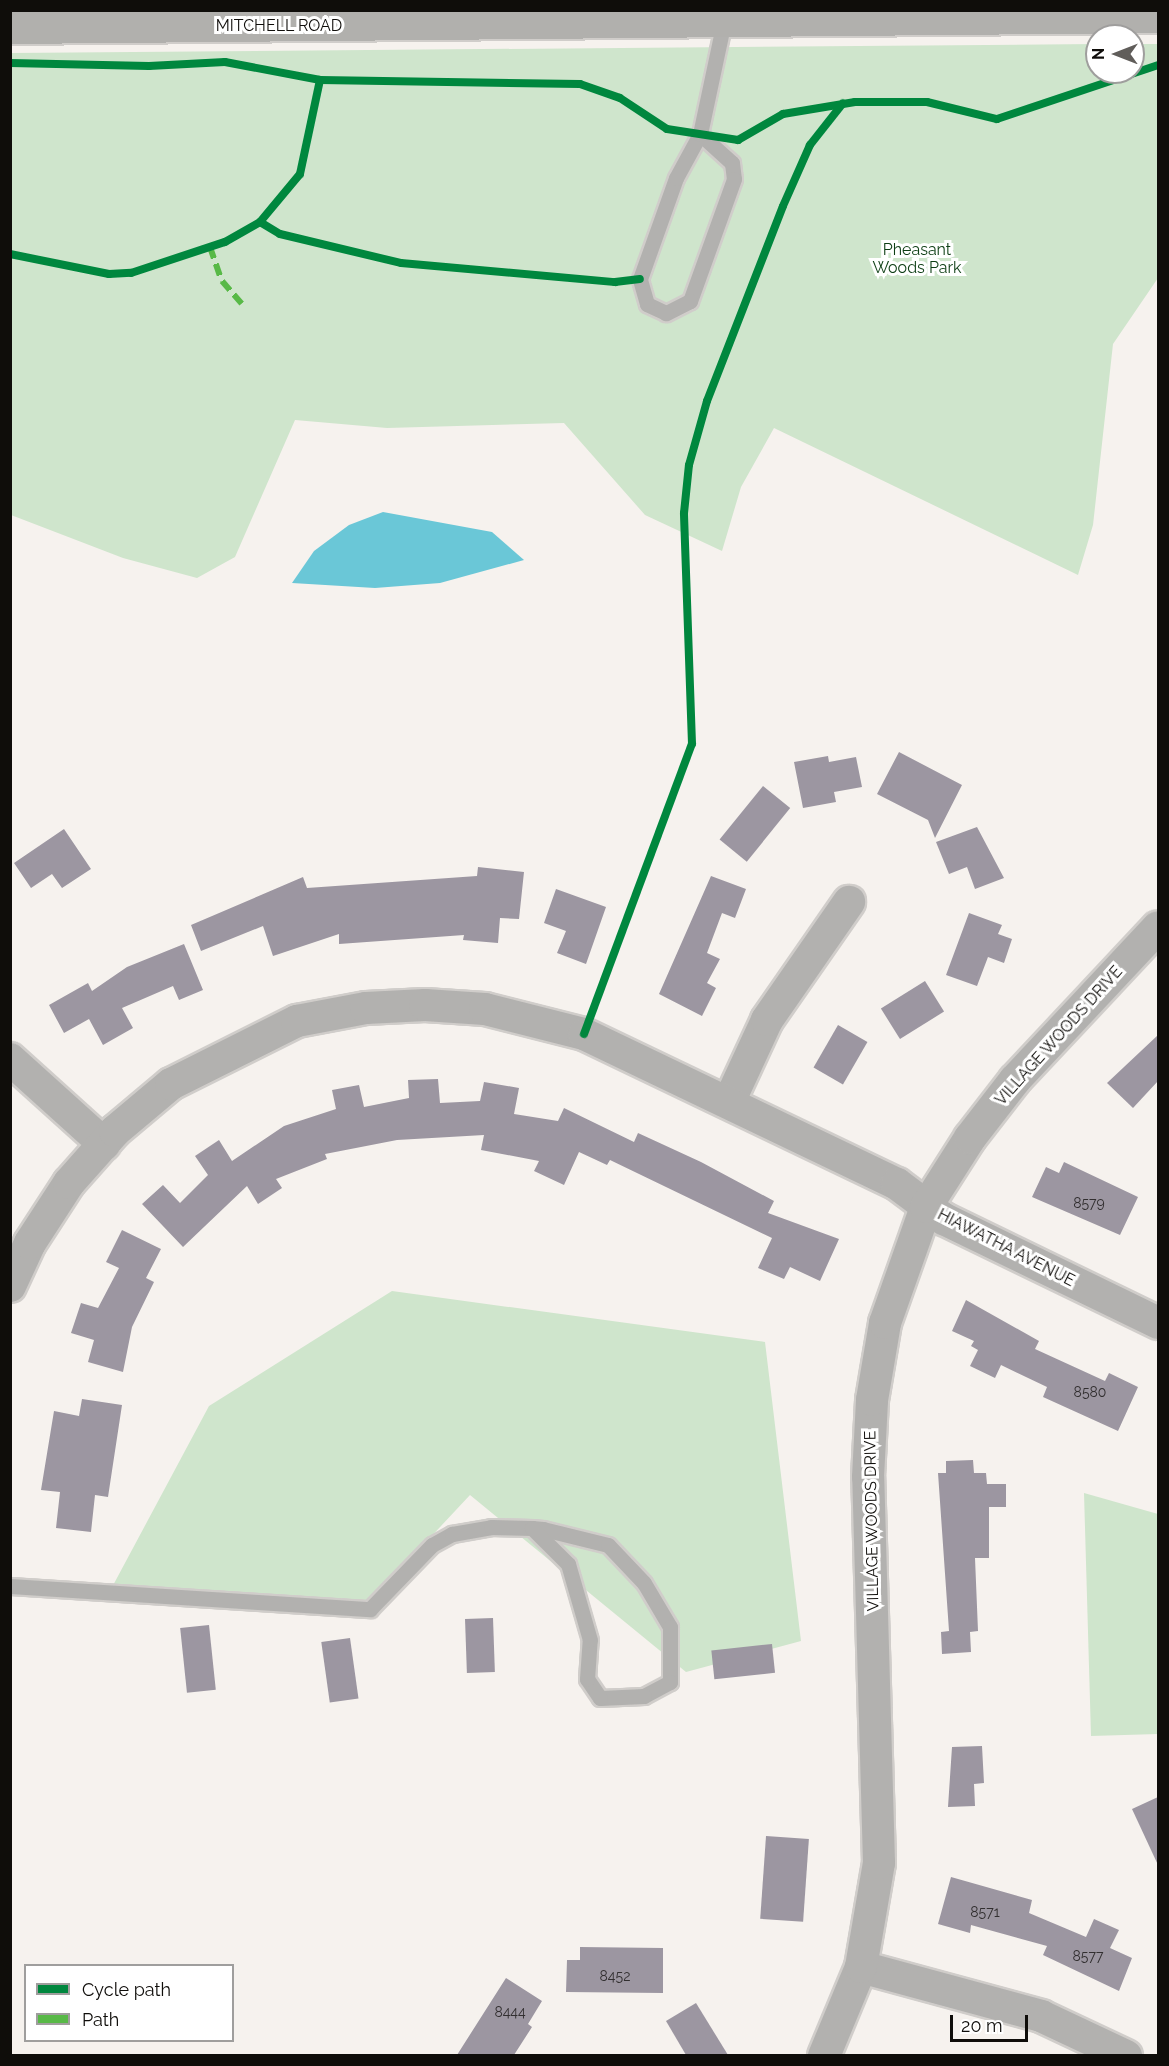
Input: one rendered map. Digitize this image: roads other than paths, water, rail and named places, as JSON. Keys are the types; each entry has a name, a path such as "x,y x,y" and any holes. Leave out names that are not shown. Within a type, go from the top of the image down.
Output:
{"main road":[{"name":"MITCHELL ROAD","path":"10,27 293,18 689,16 724,21 890,15 1158,16"}],"street":[{"path":"729,1102 767,1020 849,902"},
{"name":"VILLAGE WOODS DRIVE","path":"824,2055 861,1967 879,1863 881,1809 868,1477 872,1400 885,1323 926,1207 1015,1080 1158,927"},
{"name":"HIAWATHA AVENUE","path":"10,1286 30,1243 69,1183 104,1144 171,1084 231,1050 297,1021 366,1008 484,1009 543,1020 609,1045 897,1184 926,1207 1158,1323"},
{"path":"10,1059 104,1144"},
{"path":"861,1967 1041,2016 1126,2055"}],"lane":[{"path":"700,134 732,163 734,179 690,301 666,314 647,304 640,279 676,178 700,134 724,21"},
{"path":"10,1586 370,1609 432,1545 452,1534 532,1528 608,1545 644,1583 670,1627 670,1682 644,1696 600,1698 587,1679 590,1640 568,1564 532,1528"}],"water":[{"path":"383,512 492,532 524,560 440,583 375,588 292,583 314,551 349,525"}],"park label":[{"name":"Pheasant Woods Park","path":"917,259"}]}
